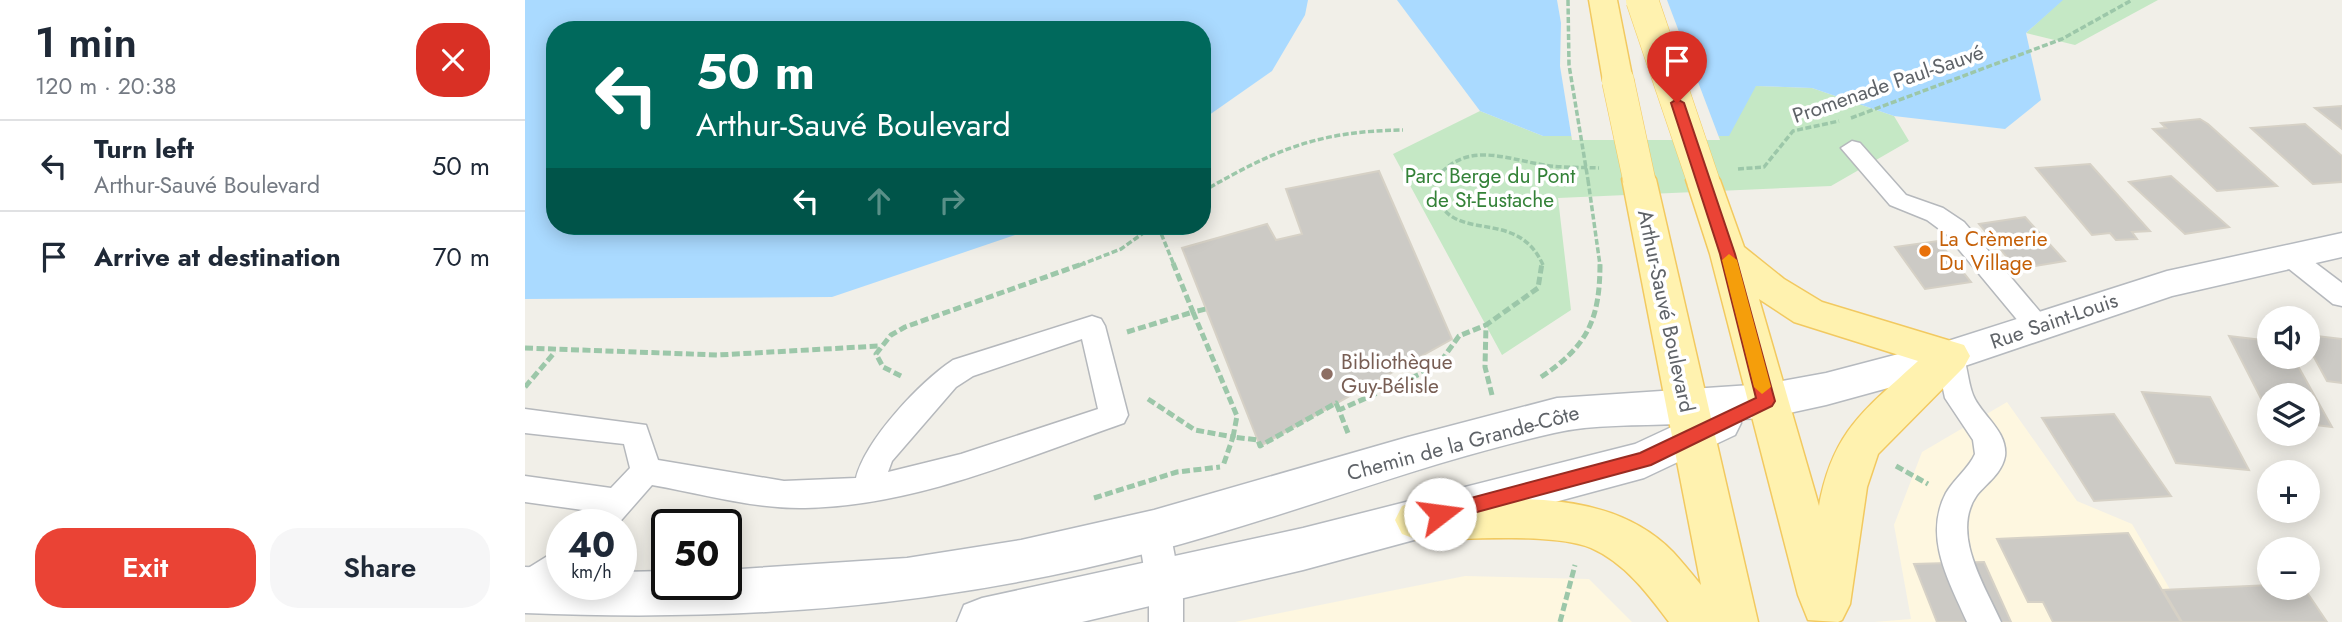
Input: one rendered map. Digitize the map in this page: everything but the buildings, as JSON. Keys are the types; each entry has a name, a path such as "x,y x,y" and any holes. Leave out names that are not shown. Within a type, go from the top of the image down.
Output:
{"main road":[{"name":"Arthur-Sauvé Boulevard","path":"1603,0 1624,173 1689,421 1733,622"},
{"path":"1642,0 1715,174 1728,254 1766,401 1828,613"},
{"name":"Rue Saint-Louis","path":"1766,401 1950,356 2167,284 2342,245"},
{"path":"1728,254 1771,289 1808,312 1950,356 1878,424 1859,446 1845,486 1828,613"},
{"name":"Chemin de la Grande-Côte","path":"525,590 657,595 829,587 998,566 1154,531 1408,454 1557,415 1689,421 1766,401"},
{"name":"Chemin de la Grande-Côte","path":"982,622 1165,602 1418,520 1644,460 1689,421"},
{"path":"1418,520 1545,520 1594,527 1617,538 1655,566 1700,622"}],"lane":[{"path":"1851,148 1898,200 1935,214 1955,229 2038,327"},
{"path":"2288,255 2342,297"},
{"path":"646,471 768,493 806,495 869,488 926,475 1114,415 1092,326 984,359 946,379 881,453 869,488"},
{"path":"1950,356 1962,402 1990,445 1991,457 1987,465 1960,496 1951,518 1950,534 1952,548 1984,622"},
{"path":"525,421 636,433 646,471"},
{"path":"612,509 646,471"},
{"path":"525,489 591,509"},
{"path":"1154,531 1165,602"},
{"path":"525,590 546,574"}],"path":[{"path":"1568,0 1569,72 1588,180 1601,277 1596,314 1586,339"},
{"name":"Promenade Paul-Sauvé","path":"1715,174 1757,169 1770,161 1793,131 1847,120 2062,39 2131,0"},
{"path":"1211,187 1273,151 1301,141 1357,131 1403,131"},
{"path":"1339,410 1429,370 1441,361 1459,336 1486,325 1538,288 1544,267 1534,244 1510,230 1474,224 1448,214 1435,193 1434,181 1439,173 1457,160 1485,154 1556,167 1624,173"},
{"path":"894,374 878,362 876,354 880,346 905,327 1121,249 1142,235"},
{"path":"1160,235 1237,416 1226,461"},
{"path":"1115,335 1206,309"},
{"path":"1486,325 1485,367 1492,396"},
{"path":"525,348 556,351 644,350 718,355 880,346"},
{"path":"525,387 556,351"},
{"path":"1140,394 1195,430 1258,440 1260,446 1336,403 1345,424"},
{"path":"1560,622 1577,558"}],"shaded area":[{"path":"2007,402 2077,501 2132,524 2189,622 1874,622 1911,619 1894,525 1922,452"},
{"path":"1465,576 1589,579 1632,622 1235,622"}],"green space":[{"path":"2062,0 2158,0 2075,45 2026,33"},
{"name":"Parc Berge du Pont de St-Eustache","path":"1756,86 1812,88 1894,116 1909,141 1831,186 1558,198 1571,310 1502,355 1393,154 1480,111 1543,136"}],"water":[{"path":"525,0 1308,0 1305,15 1272,71 1211,114 1211,21 546,21 546,235 1015,235 832,297 525,299"},
{"path":"1397,0 2063,0 2026,33 2041,100 2005,129 1894,116 1812,88 1756,86 1729,136 1543,136 1480,111"}],"pier":[{"path":"1557,0 1667,0 1720,140 1572,140 1560,66 1561,23"}],"slow traffic":[{"path":"1729,260 1762,387"}],"place":[{"name":"La Crèmerie Du Village","path":"1925,251"},
{"name":"Bibliothèque Guy-Bélisle","path":"1327,374"}],"route":[{"path":"1440,514 1644,460 1766,401 1728,254 1677,103"}]}
